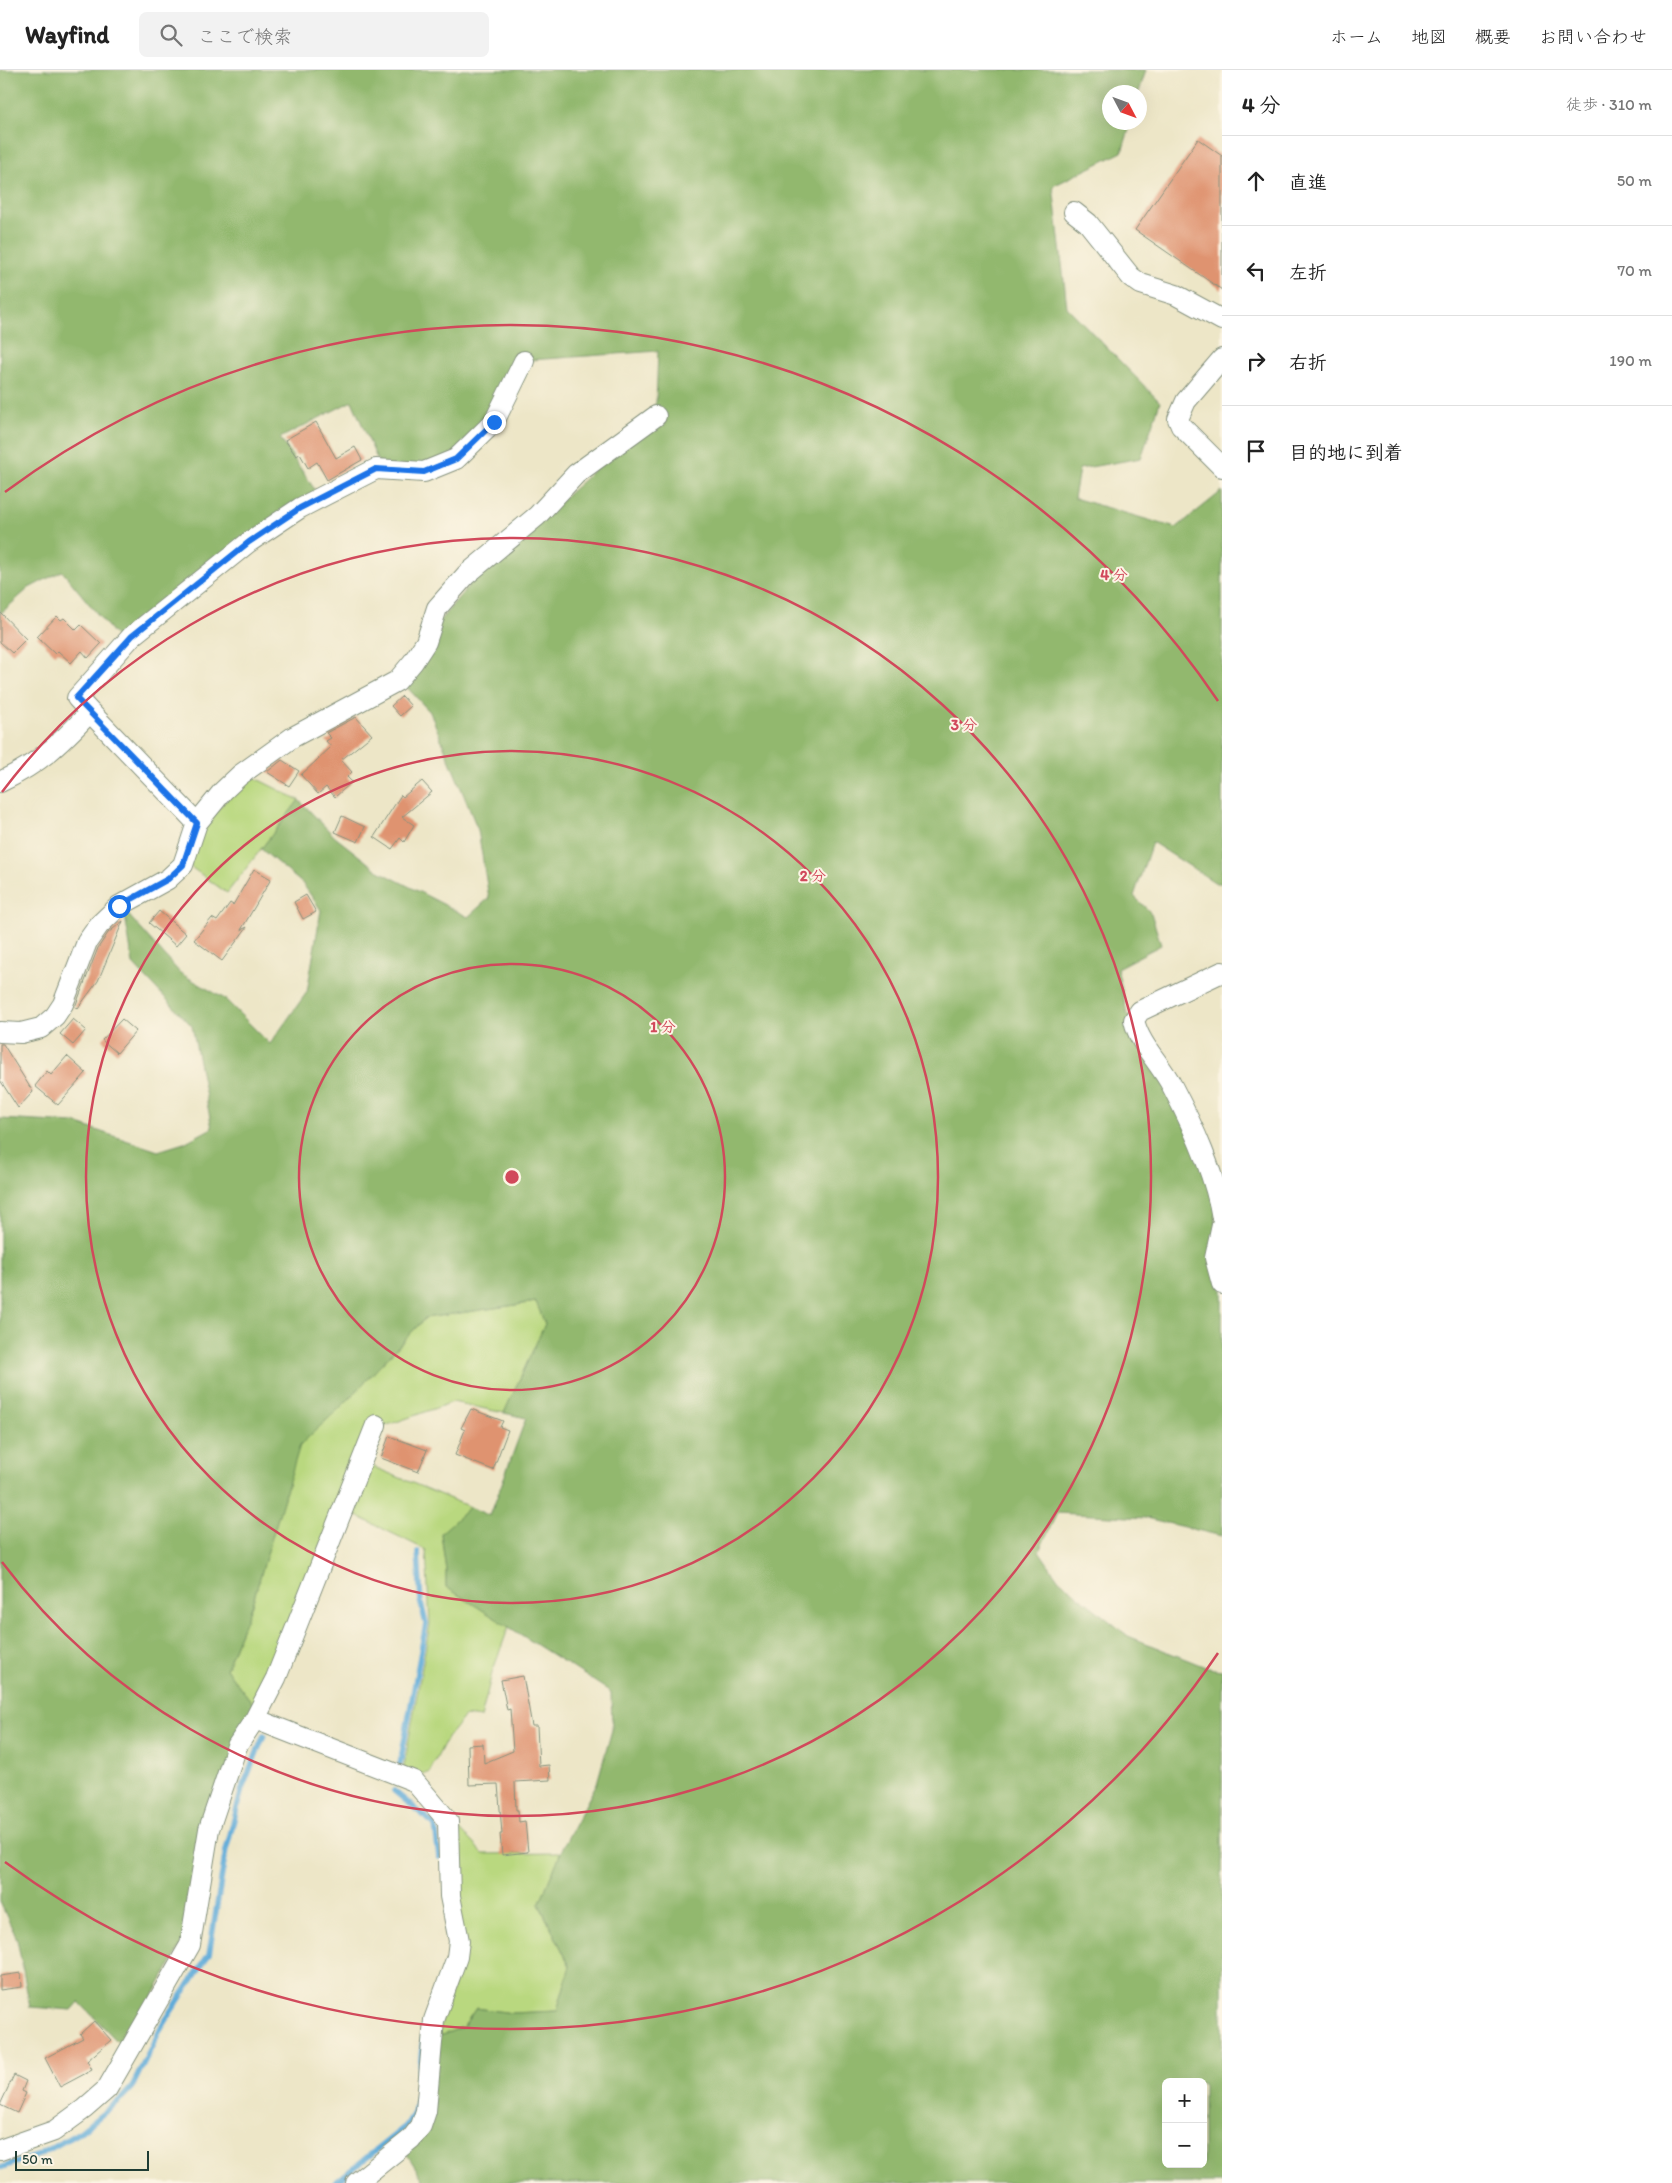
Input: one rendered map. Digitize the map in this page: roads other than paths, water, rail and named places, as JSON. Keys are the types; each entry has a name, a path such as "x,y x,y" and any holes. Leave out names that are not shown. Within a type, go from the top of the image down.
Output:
{"street":[{"path":"1074,212 1088,222 1131,277 1141,284 1160,288 1176,295 1222,320"},
{"path":"1222,359 1186,401 1178,419 1181,426 1222,467"},
{"path":"197,823 76,698 132,636 256,537 300,508 376,469 424,472 456,459 494,422 524,361"},
{"path":"0,1032 21,1033 41,1028 54,1016 64,1004 87,942 99,925 119,906 168,879 183,865 197,823 222,791 240,775 293,737 397,681 413,662 426,642 437,608 466,575 537,516 576,474 656,416"},
{"path":"0,782 28,769 59,745 90,712"},
{"path":"1222,972 1140,1011 1134,1020 1136,1030 1171,1084 1195,1136 1219,1195 1222,1218"},
{"path":"1222,1225 1215,1258 1222,1284"},
{"path":"0,2150 54,2130 84,2110 107,2089 190,1945 209,1829 237,1746 255,1719 276,1678 376,1425"},
{"path":"255,1719 414,1781 448,1821 450,1896 459,1942 457,1957 434,2020 426,2111 421,2126 411,2139 356,2183"}],"waterway":[{"path":"400,1764 426,1624 421,1603 418,1552"},
{"path":"0,2168 39,2155 80,2132 121,2099 132,2087 163,2024 209,1954 226,1850 242,1789 264,1735"},
{"path":"394,1791 435,1825 439,1857"},
{"path":"419,2076 423,2038"},
{"path":"335,2183 406,2126 414,2113 418,2093"}]}
